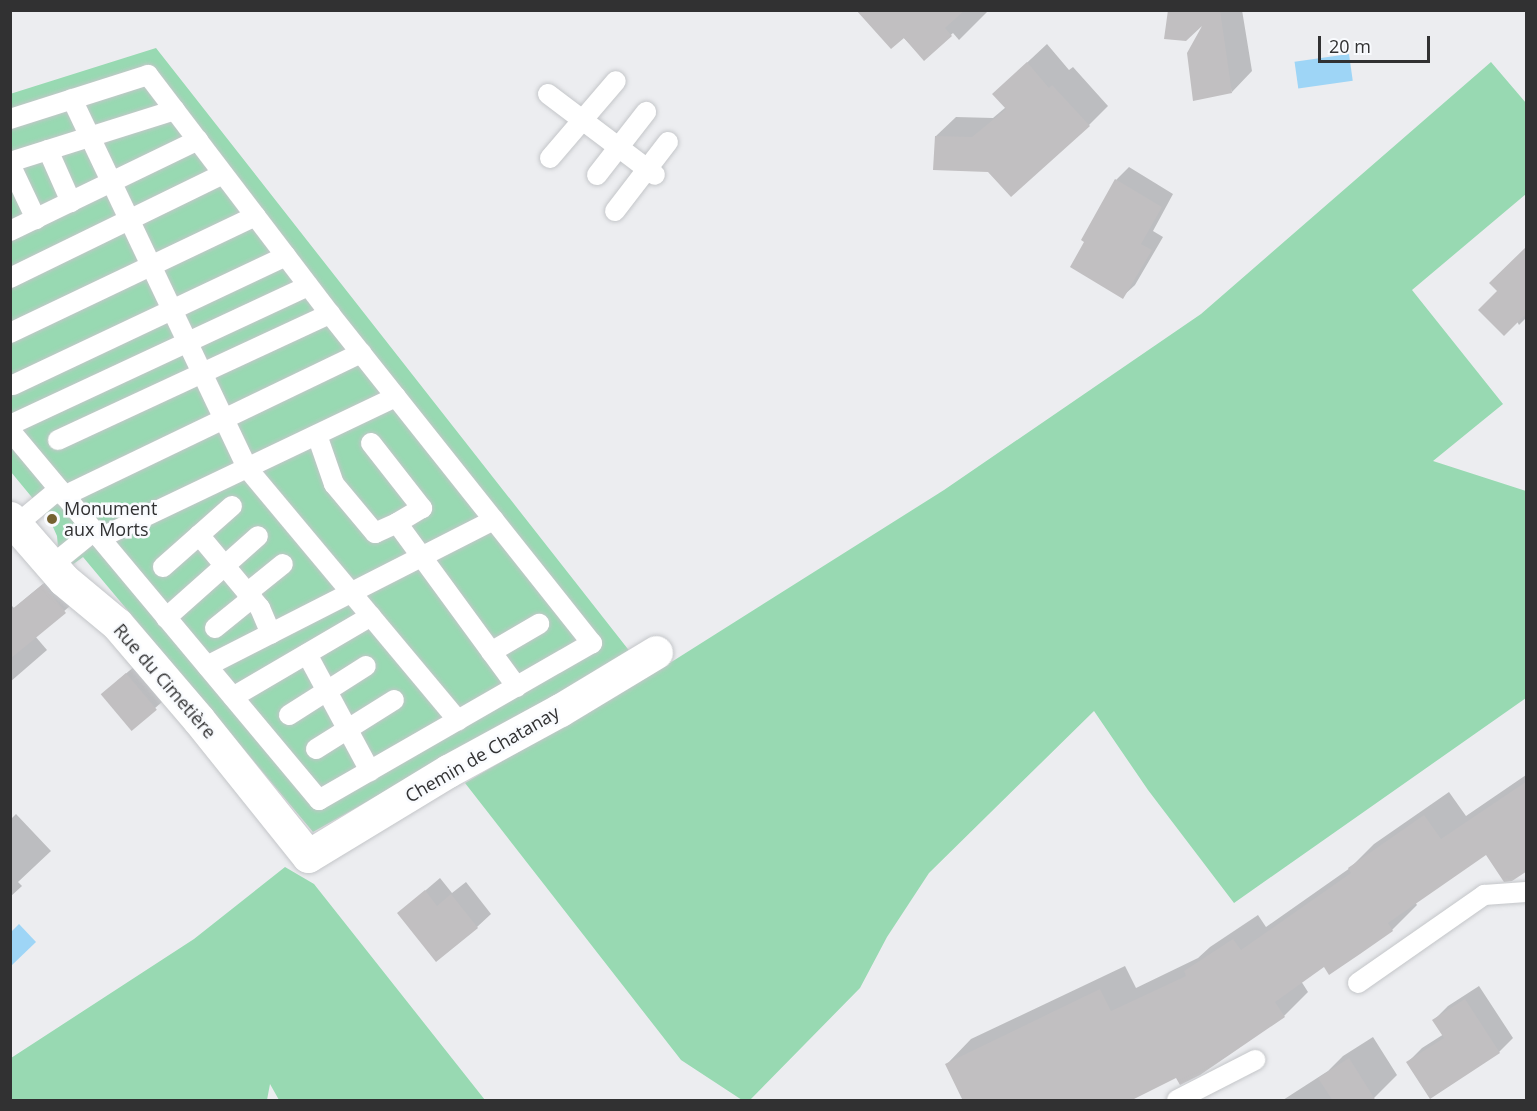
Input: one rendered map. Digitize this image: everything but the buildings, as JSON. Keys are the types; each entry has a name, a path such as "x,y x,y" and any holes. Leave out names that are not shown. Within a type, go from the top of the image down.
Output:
{"street":[{"name":"Rue du Cimetière","path":"14,526 51,566 117,624 200,720 308,856"},
{"name":"Chemin de Chatanay","path":"308,856 448,771 560,710 656,652"}],"lane":[{"path":"10,119 148,75 308,286 592,643 319,800 10,431"},
{"path":"550,158 616,81"},
{"path":"548,94 651,172"},
{"path":"72,99 247,468 458,720"},
{"path":"36,219 10,163 175,110"},
{"path":"597,176 646,112"},
{"path":"10,231 198,140"},
{"path":"615,211 651,172 668,142"},
{"path":"48,150 71,202"},
{"path":"10,278 223,174"},
{"path":"10,333 255,216"},
{"path":"13,385 286,256"},
{"path":"10,425 308,286"},
{"path":"58,440 330,314"},
{"path":"14,526 62,492 224,419 362,353"},
{"path":"51,566 97,534 247,468 396,397"},
{"path":"317,435 334,484 375,533 422,508 371,443"},
{"path":"164,567 232,506"},
{"path":"207,666 494,520"},
{"path":"397,523 517,687"},
{"path":"199,535 260,608 272,633"},
{"path":"166,618 258,536"},
{"path":"215,628 283,564"},
{"path":"233,697 371,616"},
{"path":"490,652 539,624"},
{"path":"307,654 370,771"},
{"path":"289,715 366,666"},
{"path":"316,749 394,699"},
{"path":"1358,983 1485,895 1527,892"},
{"path":"1177,1101 1255,1060"}],"green space":[{"path":"156,48 631,653 313,832 83,557 72,565 58,547 57,536 49,518 11,472 10,94"},
{"path":"1491,62 1526,103 1526,194 1412,290 1503,404 1433,461 1526,491 1526,698 1234,903 1148,790 1094,711 929,873 887,937 860,988 750,1100 742,1100 681,1060 465,783 654,673 944,490 1201,314"},
{"path":"285,867 314,884 485,1100 279,1100 270,1084 267,1100 11,1100 11,1058 194,939"}],"water":[{"path":"1349,54 1353,81 1298,88 1295,62"},
{"path":"19,924 36,942 11,966 11,932"}],"place":[{"name":"Monument aux Morts","path":"52,519"}]}
